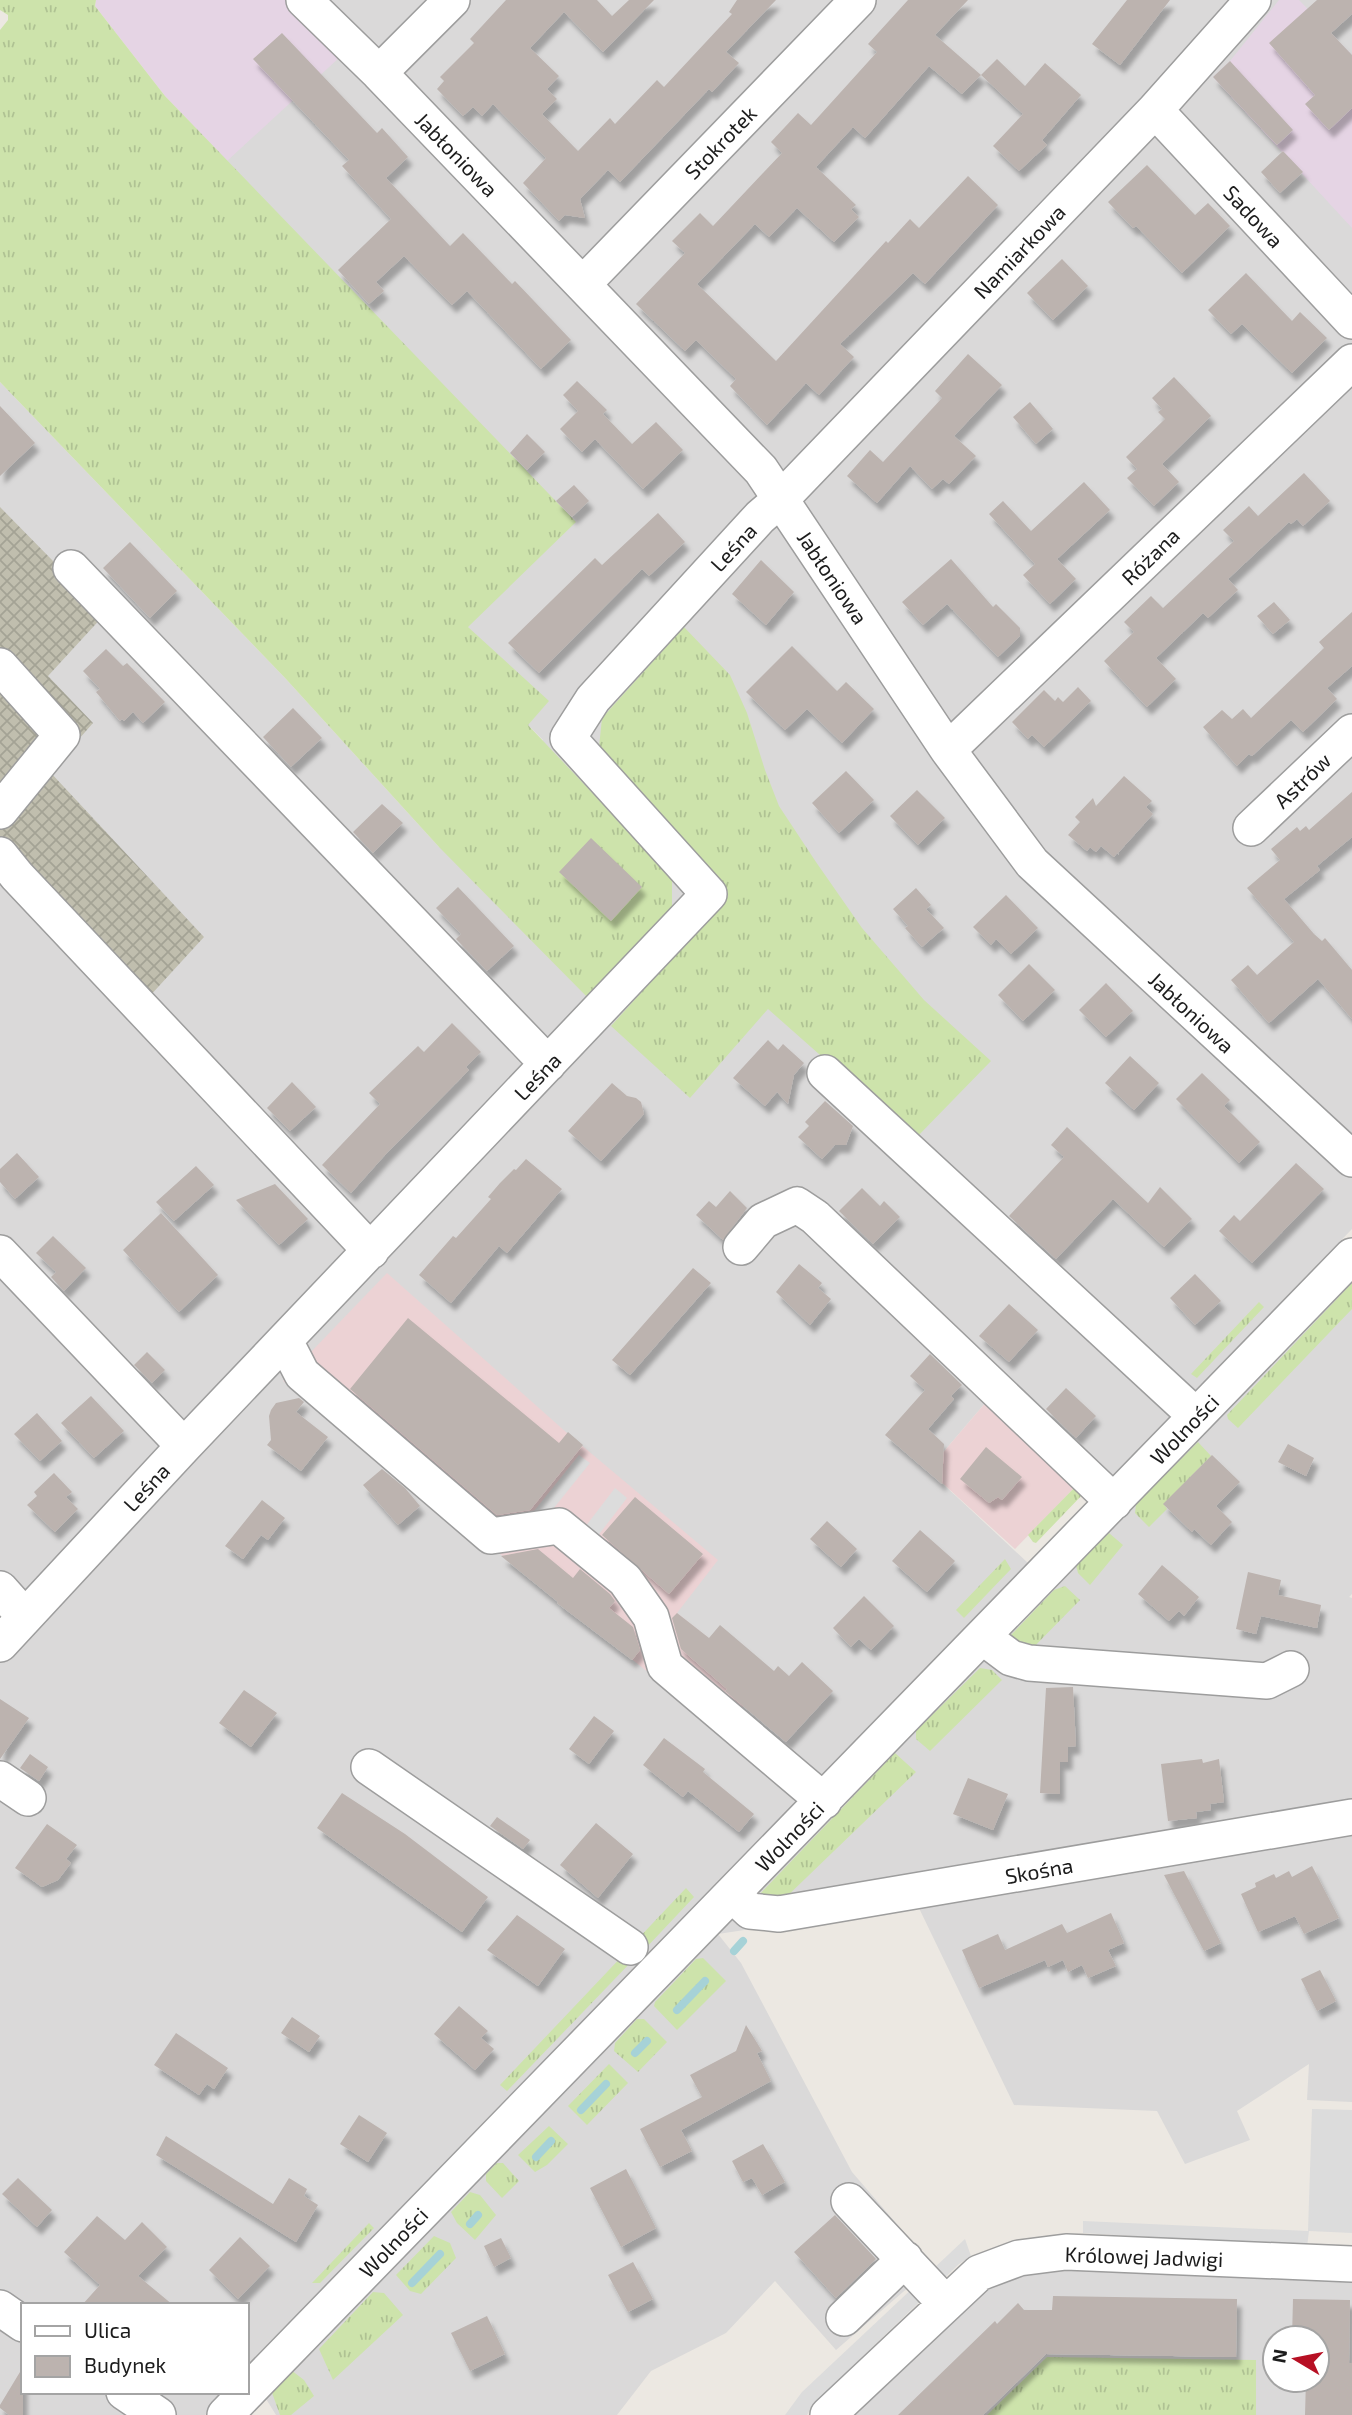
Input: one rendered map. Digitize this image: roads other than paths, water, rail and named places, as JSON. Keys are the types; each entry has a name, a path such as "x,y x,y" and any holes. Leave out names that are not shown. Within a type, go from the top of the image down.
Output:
{"street":[{"name":"Jabłoniowa","path":"304,0 379,73 761,470 948,750 1032,863 1352,1159"},
{"path":"379,73 452,0"},
{"name":"Stokrotek","path":"583,284 858,0"},
{"name":"Namiarkowa","path":"780,499 1155,110 1253,0"},
{"name":"Sadowa","path":"1155,110 1352,321"},
{"name":"Różana","path":"948,750 1352,362"},
{"name":"Leśna","path":"0,1644 285,1340 505,1119 548,1064 709,894 568,738 593,699 746,532 780,499"},
{"path":"71,569 548,1064"},
{"path":"0,666 62,735 0,811"},
{"name":"Astrów","path":"1251,828 1352,732"},
{"path":"0,855 371,1251"},
{"path":"825,1073 1196,1416"},
{"path":"741,1247 763,1221 797,1205 815,1217 1114,1502"},
{"path":"0,1253 184,1447"},
{"name":"Wolności","path":"248,2391 1352,1256"},
{"path":"285,1340 302,1374 491,1536 559,1526 625,1580 652,1617 665,1666 824,1801"},
{"path":"0,1589 25,1617"},
{"path":"983,1636 1011,1658 1029,1663 1267,1681 1291,1669"},
{"path":"369,1767 630,1947"},
{"path":"0,1779 28,1798"},
{"name":"Skośna","path":"733,1895 750,1912 779,1914 1352,1817"},
{"path":"849,2201 946,2304"},
{"name":"Królowej Jadwigi","path":"828,2415 979,2273 1019,2259 1066,2252 1352,2264"},
{"path":"844,2318 905,2259"},
{"path":"0,2308 21,2323"},
{"path":"248,2393 265,2415"},
{"path":"127,2394 158,2415"},
{"name":"Wolności","path":"225,2415 245,2394"}],"waterway":[{"path":"734,1951 743,1941"},
{"path":"677,2010 705,1981"},
{"path":"635,2053 647,2041"},
{"path":"581,2110 606,2084"},
{"path":"536,2157 551,2141"},
{"path":"470,2224 478,2215"},
{"path":"412,2283 440,2254"}]}
